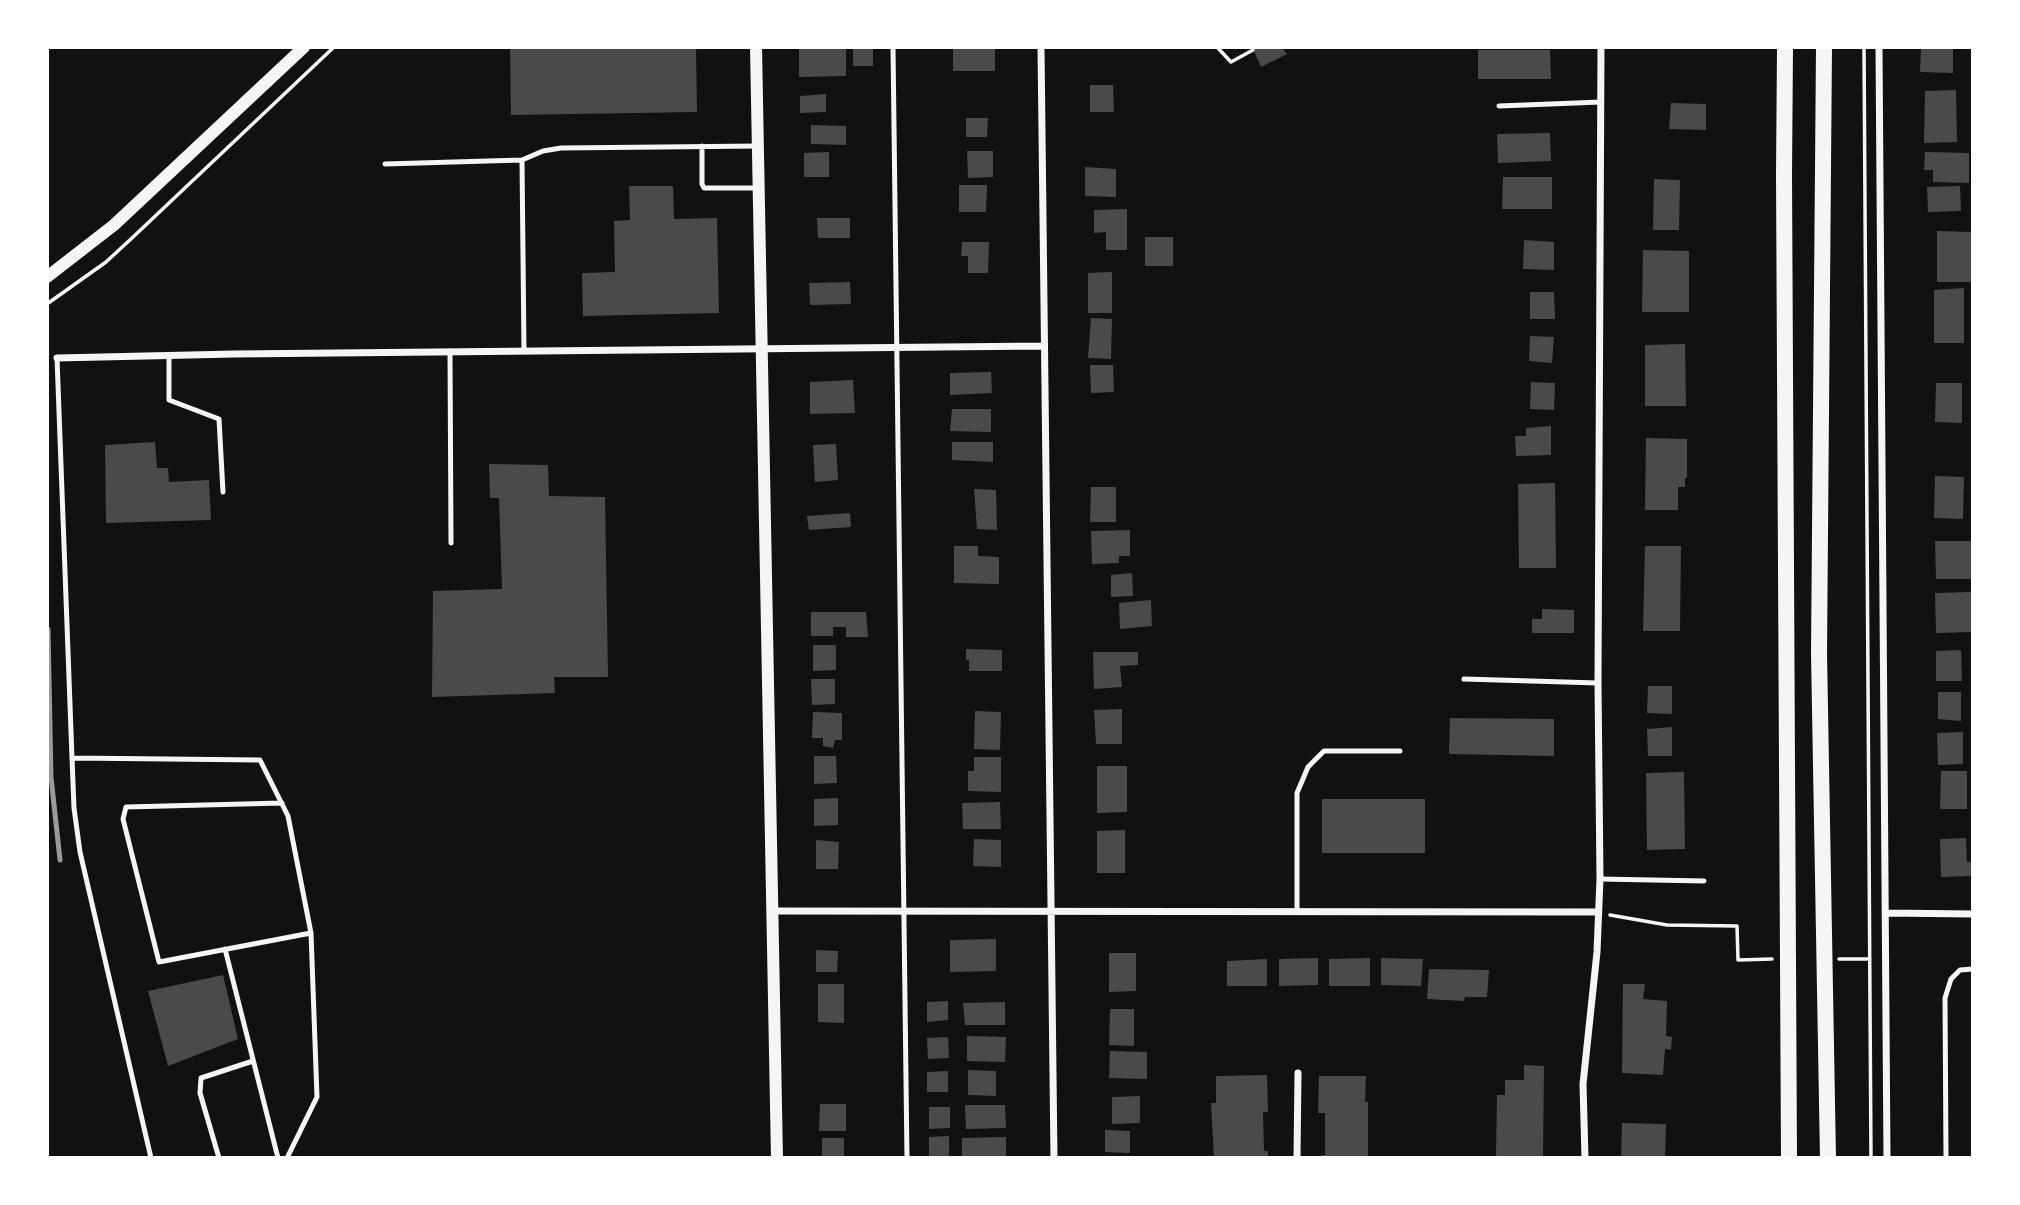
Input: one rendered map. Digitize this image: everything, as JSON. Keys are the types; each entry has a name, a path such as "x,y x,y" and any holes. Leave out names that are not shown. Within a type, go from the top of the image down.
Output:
{"main road":[{"path":"1785,47 1783,175 1789,1158"},
{"path":"1824,47 1819,653 1828,1158"}],"street":[{"path":"47,277 114,225 304,47"},
{"path":"756,47 777,1158"},
{"path":"1041,47 1049,911 1054,1158"},
{"path":"1585,1158 1583,1084 1597,953 1600,879 1598,683 1601,47"},
{"path":"1879,47 1887,1158"},
{"path":"57,358 450,351 1044,346"},
{"path":"772,911 1597,912"},
{"path":"1886,913 1973,914"},
{"path":"1297,1158 1298,1073"}],"lane":[{"path":"893,47 907,1158"},
{"path":"1499,106 1601,103"},
{"path":"702,146 704,188 759,188"},
{"path":"385,164 522,160 543,151 561,148 759,146"},
{"path":"522,160 524,351"},
{"path":"450,351 451,543"},
{"path":"169,355 169,400 219,419 223,492"},
{"path":"57,358 74,808 80,852 151,1158"},
{"path":"1464,679 1598,683"},
{"path":"1297,911 1297,793 1308,766 1324,751 1400,751"},
{"path":"72,758 260,760 288,816 311,933 317,1097 287,1158"},
{"path":"282,803 126,807 123,819 159,961 311,933"},
{"path":"1600,879 1704,881"},
{"path":"225,949 278,1158"},
{"path":"1946,1158 1945,998 1951,979 1961,970 1973,969"},
{"path":"219,1158 200,1093 201,1078 254,1061"}],"path":[{"path":"47,304 106,262 334,47"},
{"path":"1217,47 1231,62 1253,50"},
{"path":"1864,47 1871,1158"},
{"path":"1597,912 1656,923 1719,926"}],"building":[{"path":"510,47 696,47 697,112 511,115"},
{"path":"953,47 995,47 995,71 953,71"},
{"path":"1252,47 1281,47 1287,54 1261,67"},
{"path":"846,48 846,76 799,77 799,49"},
{"path":"853,48 873,48 873,66 853,66"},
{"path":"1921,48 1953,48 1953,73 1920,72"},
{"path":"1478,50 1550,50 1551,79 1478,79"},
{"path":"1090,85 1113,85 1114,112 1090,112"},
{"path":"1956,90 1957,142 1924,143 1925,91"},
{"path":"826,94 826,112 800,113 800,96"},
{"path":"1671,103 1706,104 1706,130 1669,129"},
{"path":"966,118 988,118 987,137 966,137"},
{"path":"811,125 846,126 846,145 811,144"},
{"path":"1550,133 1551,161 1498,163 1497,134"},
{"path":"967,151 993,151 993,177 968,178"},
{"path":"829,152 829,177 804,177 804,153"},
{"path":"1925,152 1969,153 1969,183 1933,182 1933,170 1924,170"},
{"path":"1085,167 1116,169 1116,197 1085,196"},
{"path":"1503,177 1552,177 1552,209 1502,209"},
{"path":"1654,179 1680,180 1679,230 1653,230"},
{"path":"959,185 987,185 986,212 959,212"},
{"path":"629,186 673,186 674,219 717,218 719,313 583,316 582,273 615,272 614,221 630,220"},
{"path":"1960,186 1961,211 1928,212 1927,187"},
{"path":"1127,209 1127,250 1106,250 1106,232 1094,233 1094,210"},
{"path":"817,218 850,218 850,238 818,238"},
{"path":"1937,231 1973,232 1973,282 1937,282"},
{"path":"1145,237 1173,237 1173,266 1145,266"},
{"path":"1524,240 1554,242 1554,270 1523,269"},
{"path":"962,242 989,242 988,273 968,273 968,256 961,256"},
{"path":"1643,250 1689,251 1689,312 1642,312"},
{"path":"1112,272 1112,313 1088,313 1088,273"},
{"path":"850,282 851,304 810,305 809,283"},
{"path":"1964,288 1964,343 1934,343 1934,290"},
{"path":"1530,292 1554,292 1555,319 1530,319"},
{"path":"1091,318 1112,319 1111,359 1088,358"},
{"path":"1530,336 1554,337 1552,363 1529,361"},
{"path":"1685,344 1686,406 1645,406 1645,345"},
{"path":"1090,365 1113,365 1114,392 1091,393"},
{"path":"991,372 992,393 950,395 950,373"},
{"path":"853,380 855,413 810,414 810,382"},
{"path":"1531,382 1555,383 1554,410 1530,409"},
{"path":"1936,383 1962,383 1962,423 1935,422"},
{"path":"952,409 991,409 991,432 950,431"},
{"path":"1551,426 1551,455 1516,456 1515,436 1526,436 1526,428"},
{"path":"1646,438 1687,439 1687,478 1685,487 1678,487 1678,510 1645,510"},
{"path":"155,442 157,468 168,468 169,482 209,480 211,520 106,523 105,445"},
{"path":"952,442 993,442 993,462 952,460"},
{"path":"836,444 838,480 815,482 813,445"},
{"path":"489,464 548,465 549,496 605,497 608,677 554,677 555,693 432,697 433,591 502,589 499,498 490,498"},
{"path":"1935,476 1964,477 1963,519 1934,518"},
{"path":"1555,483 1556,568 1519,568 1518,484"},
{"path":"1091,487 1116,487 1116,522 1090,522"},
{"path":"974,489 996,490 997,530 977,529"},
{"path":"850,513 851,527 809,530 807,516"},
{"path":"1130,530 1130,556 1119,556 1119,563 1092,564 1091,531"},
{"path":"1935,541 1972,541 1973,579 1936,579"},
{"path":"954,546 978,546 978,556 999,557 999,584 954,583"},
{"path":"1645,546 1681,546 1680,631 1643,631"},
{"path":"1132,573 1133,596 1111,597 1111,575"},
{"path":"1972,592 1973,632 1936,633 1935,593"},
{"path":"1151,600 1152,626 1120,629 1119,603"},
{"path":"1542,609 1574,610 1574,633 1532,633 1532,619 1542,619"},
{"path":"811,612 866,612 868,637 846,637 846,627 833,627 833,636 811,636"},
{"path":"813,645 836,645 836,670 813,671"},
{"path":"966,649 1002,650 1002,671 969,671"},
{"path":"1961,650 1962,681 1936,681 1936,651"},
{"path":"1093,652 1138,652 1138,665 1120,666 1122,687 1094,689"},
{"path":"811,679 835,679 835,704 812,705"},
{"path":"1648,686 1672,686 1672,714 1647,713"},
{"path":"1938,692 1961,692 1961,721 1938,719"},
{"path":"1122,709 1122,744 1096,744 1094,710"},
{"path":"975,711 1001,712 1000,750 974,749"},
{"path":"813,712 842,713 842,740 835,740 833,748 823,746 823,738 812,738"},
{"path":"1450,718 1554,719 1554,756 1449,754"},
{"path":"1672,727 1672,756 1648,756 1647,729"},
{"path":"1963,732 1963,764 1938,765 1937,733"},
{"path":"814,756 836,756 837,783 814,784"},
{"path":"974,757 1001,757 1001,792 968,791 968,771 974,771"},
{"path":"1097,766 1127,766 1127,812 1097,813"},
{"path":"1941,771 1967,771 1967,809 1940,809"},
{"path":"1684,772 1685,849 1647,850 1646,773"},
{"path":"838,798 838,825 814,826 814,799"},
{"path":"1322,799 1425,799 1425,853 1322,853"},
{"path":"1000,802 1001,829 963,829 962,803"},
{"path":"1125,830 1125,873 1097,873 1097,831"},
{"path":"1966,838 1967,862 1973,862 1973,876 1941,877 1940,839"},
{"path":"974,839 1001,840 1001,867 973,866"},
{"path":"816,840 839,842 838,869 816,869"},
{"path":"996,939 996,971 950,972 950,940"},
{"path":"816,950 838,951 837,972 816,972"},
{"path":"1109,953 1136,953 1136,991 1109,992"},
{"path":"1318,958 1318,985 1279,986 1279,959"},
{"path":"1370,958 1370,986 1329,986 1329,959"},
{"path":"1381,958 1423,959 1421,986 1381,985"},
{"path":"1267,959 1267,986 1227,986 1227,961"},
{"path":"1429,969 1489,970 1487,997 1465,997 1464,1001 1427,999"},
{"path":"223,975 238,1039 168,1066 148,991"},
{"path":"818,984 844,984 844,1023 818,1022"},
{"path":"1623,984 1645,984 1643,999 1667,1001 1666,1036 1672,1037 1671,1050 1665,1049 1663,1075 1622,1073"},
{"path":"948,1001 948,1020 927,1022 927,1002"},
{"path":"1005,1002 1005,1025 965,1025 963,1003"},
{"path":"1110,1009 1134,1009 1134,1046 1109,1045"},
{"path":"967,1036 1006,1037 1005,1062 967,1061"},
{"path":"948,1037 949,1058 928,1059 927,1038"},
{"path":"1110,1051 1147,1052 1147,1079 1109,1078"},
{"path":"1524,1065 1544,1066 1543,1156 1496,1156 1497,1095 1505,1095 1505,1080 1524,1080"},
{"path":"968,1070 996,1071 996,1096 968,1095"},
{"path":"948,1071 948,1092 927,1092 927,1072"},
{"path":"1267,1075 1268,1112 1263,1112 1264,1151 1268,1151 1268,1158 1214,1158 1211,1103 1216,1103 1216,1076"},
{"path":"1319,1076 1366,1076 1368,1158 1321,1158 1321,1155 1325,1155 1325,1113 1318,1113"},
{"path":"1140,1096 1140,1123 1112,1124 1112,1097"},
{"path":"820,1104 846,1104 846,1131 819,1131"},
{"path":"965,1105 1005,1105 1006,1128 966,1129"},
{"path":"929,1107 950,1107 950,1128 929,1129"},
{"path":"1622,1123 1666,1124 1665,1158 1621,1158"},
{"path":"1105,1130 1130,1131 1130,1153 1105,1152"},
{"path":"949,1136 949,1157 929,1158 929,1137"},
{"path":"1006,1137 1006,1158 962,1158 962,1138"},
{"path":"822,1138 844,1138 844,1158 822,1158"}],"railway":[{"path":"48,629 51,777 60,860"}]}
